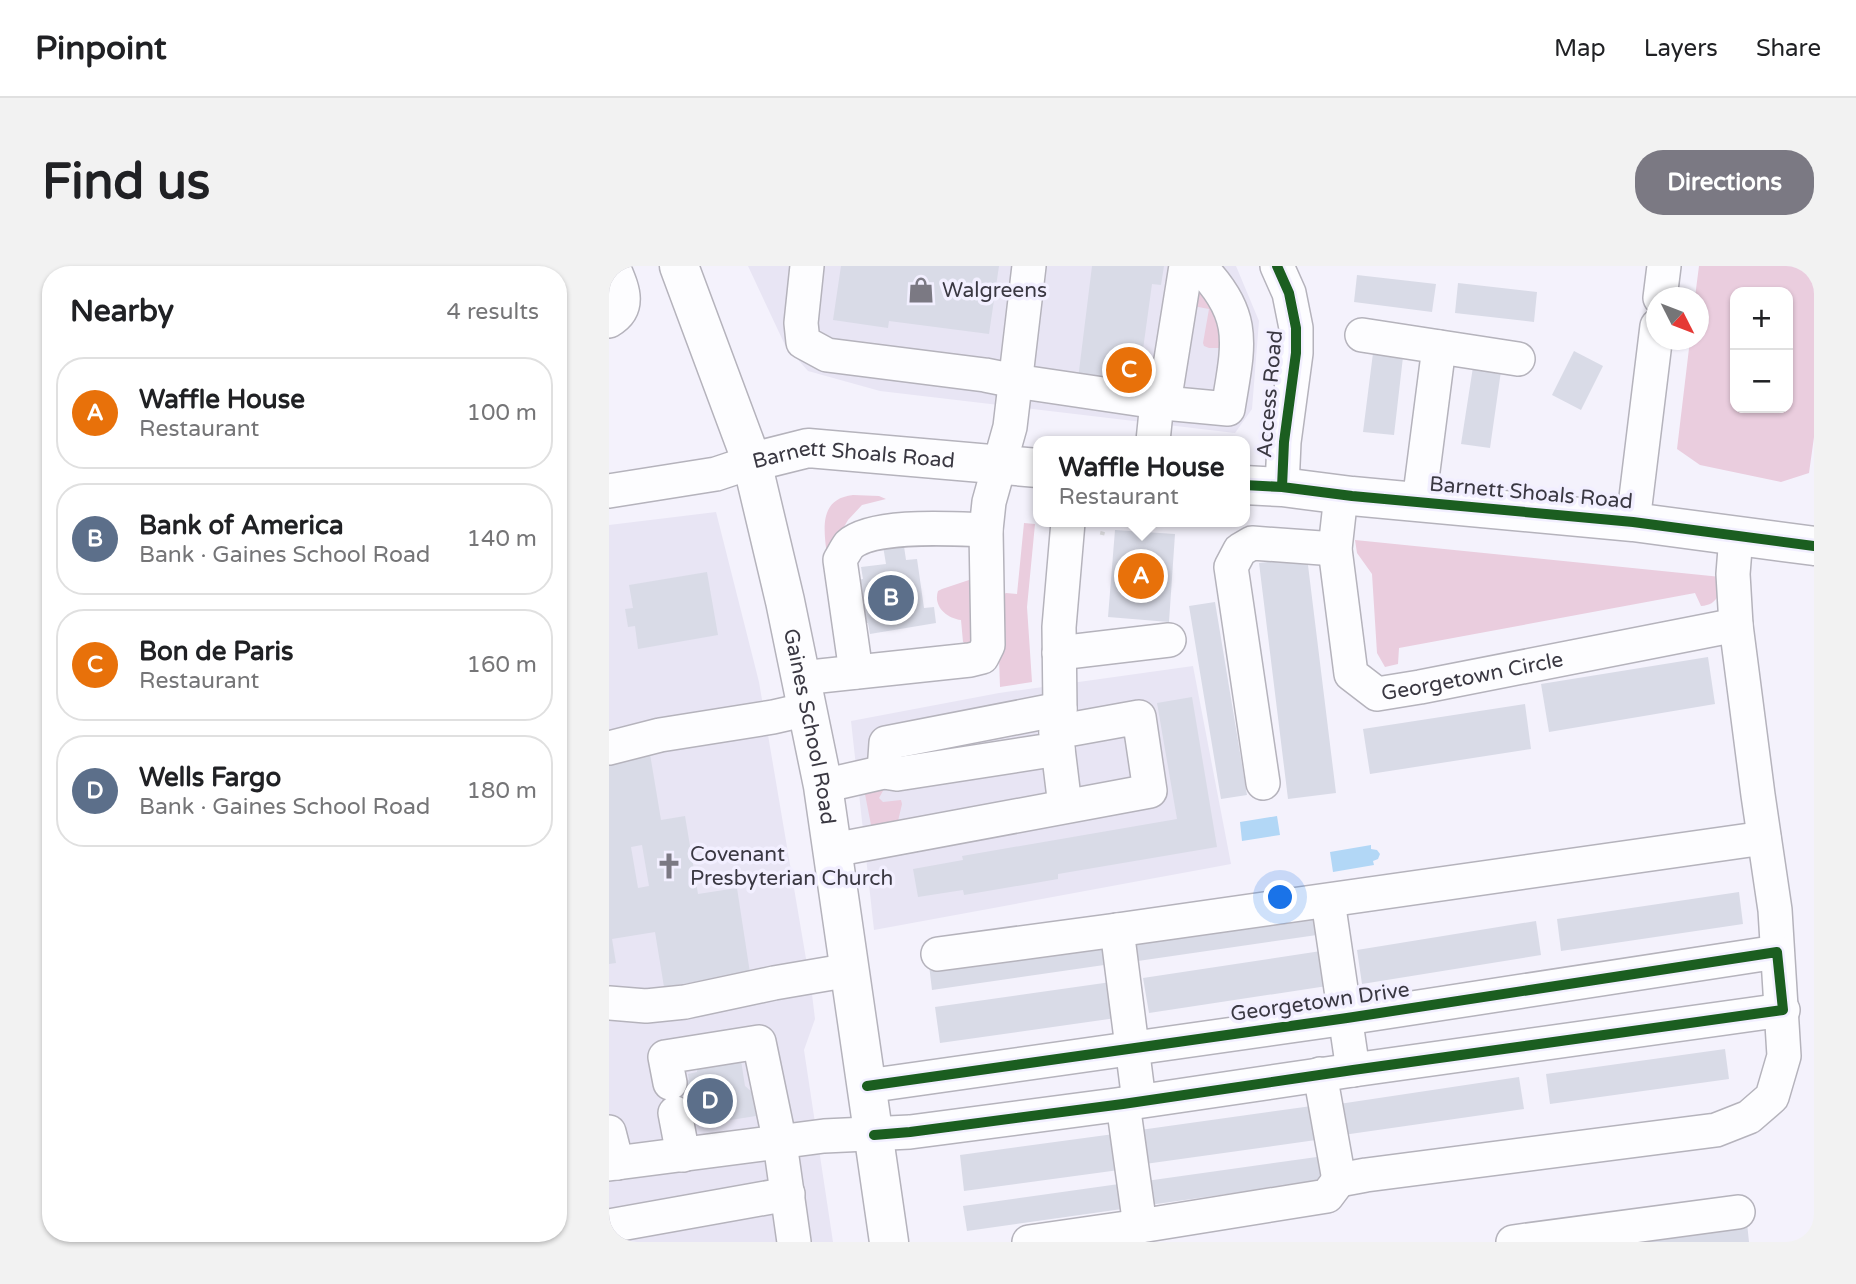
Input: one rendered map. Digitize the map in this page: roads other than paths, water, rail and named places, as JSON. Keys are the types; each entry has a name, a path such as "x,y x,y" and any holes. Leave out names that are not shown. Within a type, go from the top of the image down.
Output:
{"main road":[{"name":"Barnett Shoals Road","path":"679,266 752,462 808,448 1033,467"},
{"name":"Gaines School Road","path":"752,462 805,694 823,786 889,1242"},
{"name":"Barnett Shoals Road","path":"1250,485 1633,522 1814,546"}],"street":[{"path":"609,321 620,312 624,304 624,294 613,266"},
{"path":"807,266 800,323 803,342 827,355 985,374 1015,381 1228,409 1237,356 1236,327 1224,294 1199,266"},
{"path":"609,748 660,735 773,717 805,694 856,672 982,657 988,645 986,530 989,502 1010,427 1029,266"},
{"path":"1154,436 1186,266"},
{"name":"Access Road","path":"1277,266 1289,293 1296,328 1296,353 1282,487"},
{"path":"1661,287 1664,266"},
{"path":"1362,335 1518,359"},
{"path":"1419,502 1439,347"},
{"path":"1633,522 1654,350"},
{"path":"609,491 716,474 752,462"},
{"name":"Georgetown Circle","path":"1341,495 1335,549 1351,674 1377,694 1736,625"},
{"path":"1065,806 1058,730 1059,627 1068,527"},
{"path":"856,672 840,560 849,545 868,535 912,528 986,530"},
{"path":"1030,1242 1327,1196 1339,1180 1366,1175 1716,1130 1749,1117 1772,1097 1784,1056 1783,1010 1775,910 1736,625 1733,574 1736,536"},
{"path":"1263,783 1231,567 1240,550 1252,544 1335,549"},
{"path":"1059,653 1169,640"},
{"path":"823,786 884,772 886,743 1058,730 1139,717 1150,791 833,850"},
{"path":"938,954 1764,838"},
{"path":"1328,901 1353,1070"},
{"path":"1117,930 1133,1048 1131,1103 1140,1226"},
{"name":"Georgetown Drive","path":"867,1086 1777,953"},
{"path":"609,1003 646,1006 685,1002 850,970"},
{"path":"612,1153 683,1154 824,1136 910,1132 1783,1010"},
{"path":"683,1154 665,1057 759,1042 780,1143 794,1242"},
{"path":"1320,1074 1339,1180"},
{"path":"609,1226 788,1194"},
{"path":"1513,1242 1548,1240 1738,1212"}],"water":[{"path":"1277,816 1280,835 1242,841 1240,822"},
{"path":"1371,845 1371,849 1380,854 1378,859 1373,861 1374,865 1333,872 1330,852"}],"place":[{"name":"Walgreens","path":"921,290"},
{"name":"Bon de Paris","path":"1129,370"},
{"name":"Waffle House","path":"1141,576"},
{"name":"Bank of America","path":"891,598"},
{"name":"Covenant Presbyterian Church","path":"669,866"},
{"name":"Wells Fargo","path":"710,1101"}]}
